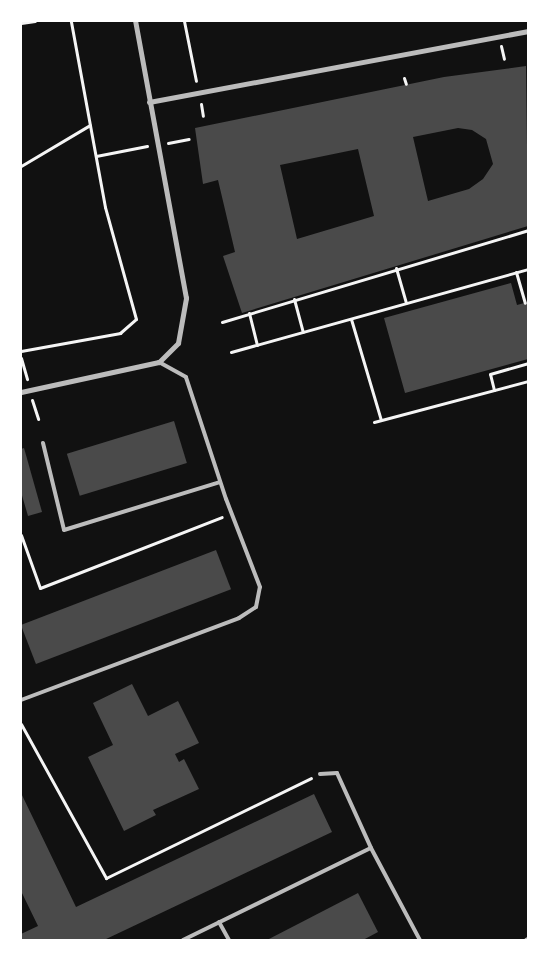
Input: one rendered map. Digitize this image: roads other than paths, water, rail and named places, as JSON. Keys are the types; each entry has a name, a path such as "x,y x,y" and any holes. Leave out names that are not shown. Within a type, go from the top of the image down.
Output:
{"street":[{"path":"21,392 159,362 178,343 186,298 135,21"},
{"path":"149,102 528,31"}],"lane":[{"path":"21,700 239,618 256,607 260,587 220,482 186,377 159,362"},
{"path":"43,443 64,530 220,482"},
{"path":"320,774 336,773 371,848 420,940"},
{"path":"183,940 371,848"},
{"path":"219,922 229,940"}]}
